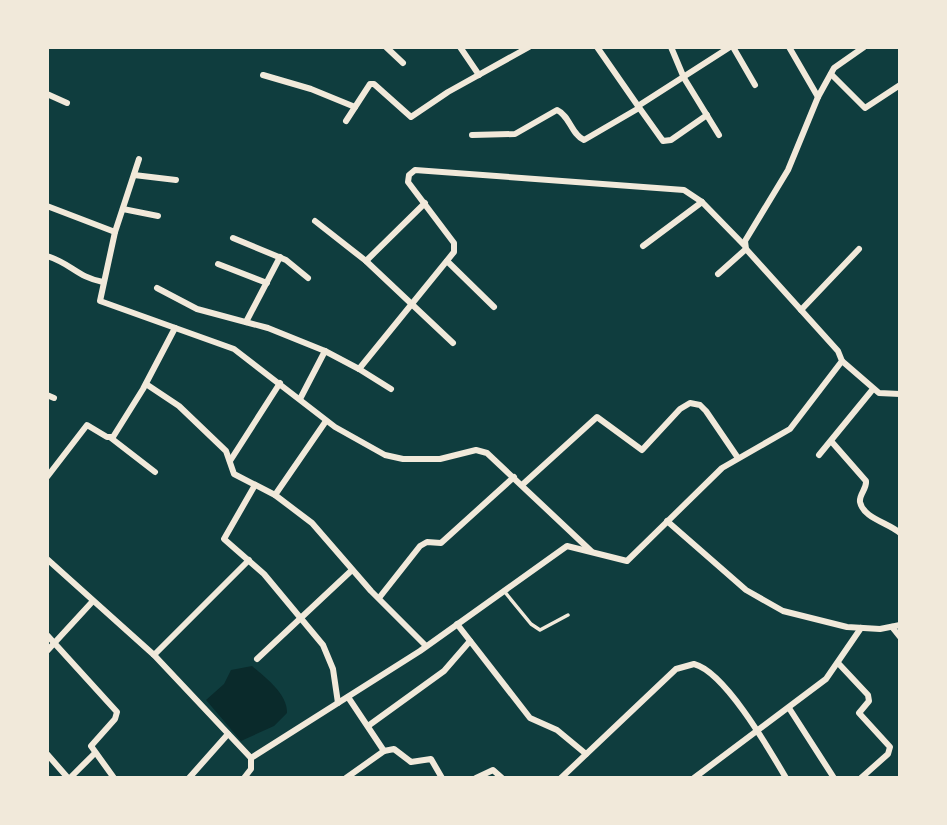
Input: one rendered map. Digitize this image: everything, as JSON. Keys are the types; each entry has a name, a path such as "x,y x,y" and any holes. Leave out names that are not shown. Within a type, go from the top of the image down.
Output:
{"street":[{"path":"386,47 403,63"},
{"path":"460,47 479,75"},
{"path":"597,47 663,141 671,140 707,115"},
{"path":"671,47 684,78 719,135"},
{"path":"472,135 515,134 557,110 563,112 578,137 584,140 732,47 755,85"},
{"path":"789,47 818,97"},
{"path":"718,274 745,248 781,182 818,97 831,74 838,64 855,50 864,47"},
{"path":"346,121 372,84 411,117 523,49"},
{"path":"831,74 865,108 900,85"},
{"path":"263,75 311,89 355,107"},
{"path":"47,94 67,103"},
{"path":"139,159 115,232 100,301 234,349 326,421 368,447 403,459 440,459 482,450 514,477 592,553"},
{"path":"359,369 456,247 407,179 415,170 684,190 702,202 745,248 838,351 842,361 873,389 887,395 900,394"},
{"path":"134,175 176,180"},
{"path":"643,246 702,202"},
{"path":"366,261 425,203"},
{"path":"47,206 115,232"},
{"path":"123,209 158,216"},
{"path":"315,222 366,261 453,343"},
{"path":"233,238 280,257 308,278"},
{"path":"800,310 859,249"},
{"path":"47,256 67,263 82,277 103,282"},
{"path":"246,322 280,257"},
{"path":"447,261 494,307"},
{"path":"218,264 267,283"},
{"path":"157,288 197,309 246,322 325,351 391,389"},
{"path":"111,438 146,384 176,328"},
{"path":"300,399 325,351"},
{"path":"251,758 426,646 567,546 626,561 722,468 790,429 842,361"},
{"path":"230,461 280,383"},
{"path":"146,384 184,411 226,451 234,474 275,495 312,523 352,570 426,646"},
{"path":"820,454 873,389"},
{"path":"522,485 597,417 642,450 680,409 690,403 700,405 706,411 738,458"},
{"path":"275,495 326,421"},
{"path":"47,477 88,424 155,472"},
{"path":"831,441 866,481 860,501 862,507 873,518 900,533"},
{"path":"379,598 420,547 427,542 441,543 514,477"},
{"path":"255,485 224,539 249,560 328,654 335,674 338,703"},
{"path":"667,521 764,602 808,618 861,628 896,626 900,636"},
{"path":"47,559 154,655 251,758 251,769 244,778"},
{"path":"154,655 249,560"},
{"path":"257,659 352,570"},
{"path":"47,651 92,602"},
{"path":"457,624 530,718 557,730 586,754"},
{"path":"694,778 758,733 826,679 839,664 861,628"},
{"path":"47,635 117,712 115,719 91,746 94,754 114,778"},
{"path":"368,726 443,671 470,641"},
{"path":"561,778 676,669 694,664 715,676 758,733 786,778"},
{"path":"839,664 868,695 869,701 859,713 890,747 888,754 861,778"},
{"path":"348,696 384,751"},
{"path":"789,709 834,778"},
{"path":"189,778 228,734"},
{"path":"346,778 384,751 394,748 411,762 431,759 442,778"},
{"path":"47,754 69,778 94,754"},
{"path":"476,778 493,770 502,778"}],"lane":[{"path":"504,591 531,624 540,630 568,615"}],"water":[{"path":"252,666 280,693 287,713 274,726 241,741 206,700 224,684 231,670"}]}
